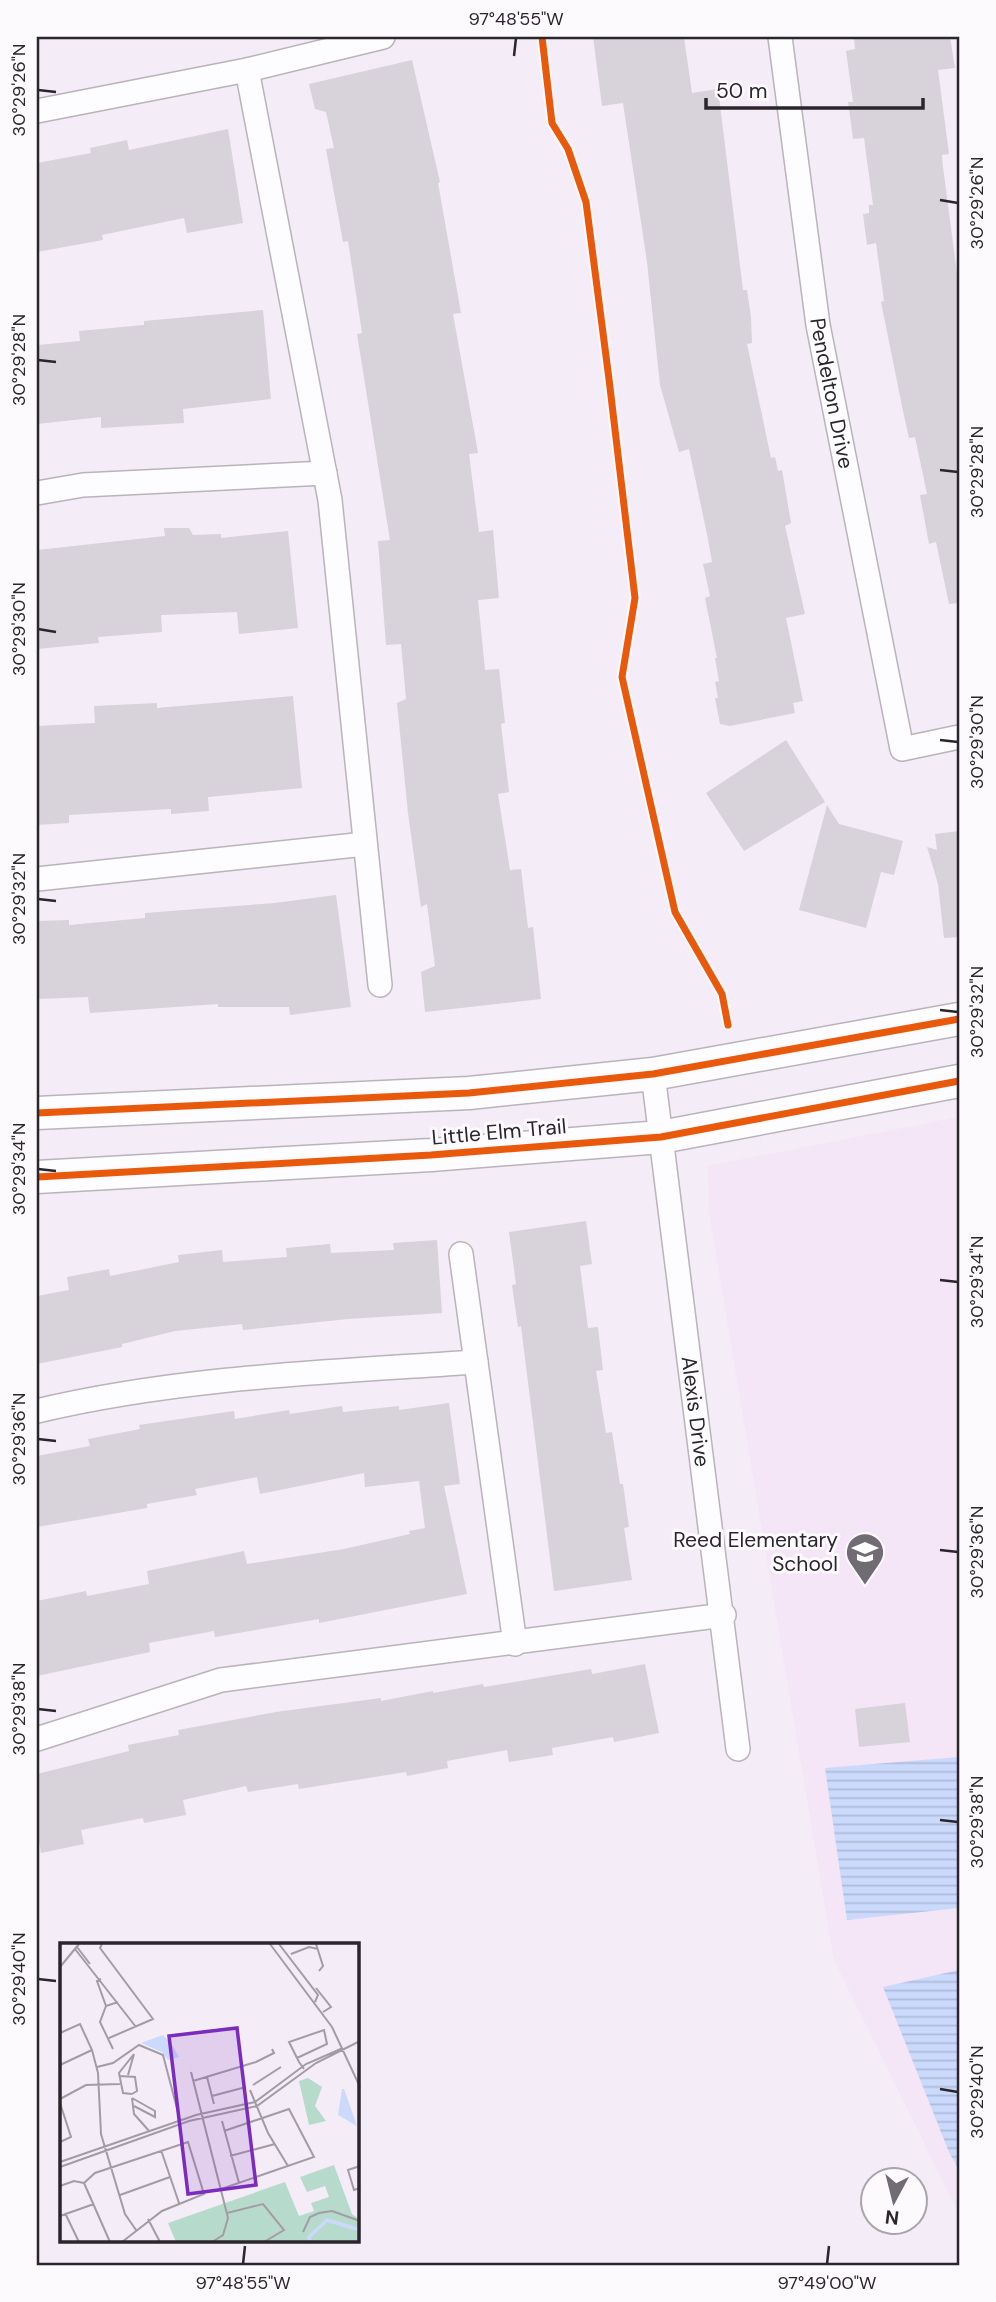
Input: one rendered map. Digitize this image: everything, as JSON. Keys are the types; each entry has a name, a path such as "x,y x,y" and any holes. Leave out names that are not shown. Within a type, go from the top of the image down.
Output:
{"street":[{"path":"37,111 247,70 383,37"},
{"name":"Pendelton Drive","path":"780,37 818,325 902,749 959,737"},
{"path":"247,70 325,473 380,985"},
{"path":"37,493 83,485 325,473"},
{"path":"37,878 365,844"},
{"name":"Little Elm Trail","path":"37,1113 469,1093 653,1074 959,1019"},
{"name":"Alexis Drive","path":"653,1074 724,1615 738,1749"},
{"name":"Little Elm Trail","path":"37,1177 432,1155 661,1137 959,1081"},
{"path":"461,1254 515,1644"},
{"path":"37,1411 71,1403 257,1377 476,1362"},
{"path":"37,1739 221,1680 724,1615"}],"shaded area":[{"name":"Reed Elementary School","path":"959,1117 959,2213 834,1960 709,1212 708,1166"}],"water":[{"path":"959,1757 959,1908 847,1920 825,1768"},
{"path":"959,1970 959,2170 949,2152 883,1987"}],"building":[{"path":"593,37 684,37 692,93 718,89 743,290 747,290 751,317 752,343 747,344 771,458 775,457 778,471 782,470 791,523 785,526 805,614 786,618 803,701 793,703 795,713 730,726 720,724 715,698 718,698 715,682 719,681 717,658 705,598 710,596 703,564 712,562 708,539 689,449 679,452 660,385 647,262 623,103 602,106"},
{"path":"854,37 950,37 955,68 938,70 949,154 942,155 943,167 959,289 959,603 949,604 936,542 929,544 920,495 927,494 915,437 909,438 903,411 881,302 884,301 876,243 867,245 863,214 869,213 869,205 873,205 864,138 853,139 848,102 853,102 846,51 855,49"},
{"path":"412,60 440,182 438,183 461,313 453,314 478,453 469,454 479,532 493,530 499,598 478,600 485,670 499,669 505,723 501,724 509,792 498,794 510,870 521,869 528,928 533,927 541,999 425,1012 421,972 435,966 427,904 421,907 408,813 397,703 406,699 401,644 386,645 378,541 390,540 357,334 362,333 348,241 343,242 326,149 334,148 326,112 315,109 309,84"},
{"path":"228,129 243,223 187,233 184,218 102,235 103,240 37,252 37,163 91,153 90,148 127,140 129,150"},
{"path":"263,310 271,399 183,409 184,423 101,428 101,417 37,424 37,345 80,341 79,331 144,325 144,321"},
{"path":"164,528 189,528 193,535 221,534 221,538 288,531 298,628 239,634 237,612 161,615 162,632 98,637 99,643 37,649 37,550 165,536"},
{"path":"293,696 302,788 208,797 209,811 171,814 171,809 69,815 69,823 37,825 37,726 95,723 94,706 157,703 157,708"},
{"path":"786,740 825,802 744,851 706,793"},
{"path":"827,805 839,824 903,841 894,875 881,872 866,928 799,910"},
{"path":"959,831 959,937 944,938 938,884 927,847 937,850 935,834"},
{"path":"336,895 351,1007 290,1015 289,1007 218,1007 218,1004 90,1013 88,997 37,999 37,921 69,920 69,925 145,918 145,913 275,903"},
{"path":"586,1221 592,1264 580,1266 588,1328 598,1327 603,1370 596,1371 606,1433 612,1432 620,1484 623,1484 629,1527 624,1528 632,1580 554,1591 521,1326 518,1327 512,1285 516,1284 509,1232"},
{"path":"437,1240 442,1313 243,1330 242,1324 175,1331 122,1344 122,1347 37,1364 37,1296 69,1290 67,1277 109,1269 110,1276 179,1262 178,1255 222,1250 223,1262 287,1257 286,1248 330,1244 331,1253 394,1250 393,1243"},
{"path":"449,1403 460,1484 444,1486 467,1594 319,1623 319,1619 215,1637 214,1631 149,1643 150,1652 37,1676 37,1601 86,1591 87,1596 149,1584 147,1571 244,1551 247,1564 344,1549 425,1528 419,1481 365,1487 364,1473 260,1494 257,1477 195,1489 197,1495 147,1504 147,1508 37,1527 37,1456 90,1446 88,1439 140,1429 139,1425 234,1411 235,1419 289,1410 290,1414 342,1406 343,1412 399,1406 399,1410"},
{"path":"645,1664 659,1733 614,1742 613,1737 552,1748 553,1755 509,1762 507,1750 447,1761 448,1768 407,1776 406,1772 299,1789 298,1784 248,1792 246,1786 183,1800 186,1815 144,1823 143,1818 81,1830 84,1844 41,1853 37,1829 37,1774 129,1751 128,1745 179,1735 178,1730 276,1712 381,1698 381,1701 483,1684 484,1687 591,1669 592,1674"},
{"path":"905,1703 910,1742 859,1747 855,1709"}],"cycle path":[{"path":"542,37 552,123 568,149 586,202 609,379 635,598 622,677 675,912 722,994 728,1025"},
{"path":"37,1113 469,1093 653,1074 959,1019"},
{"path":"37,1177 431,1155 661,1137 959,1081"}],"place":[{"name":"Reed Elementary School","path":"865,1586"}]}
